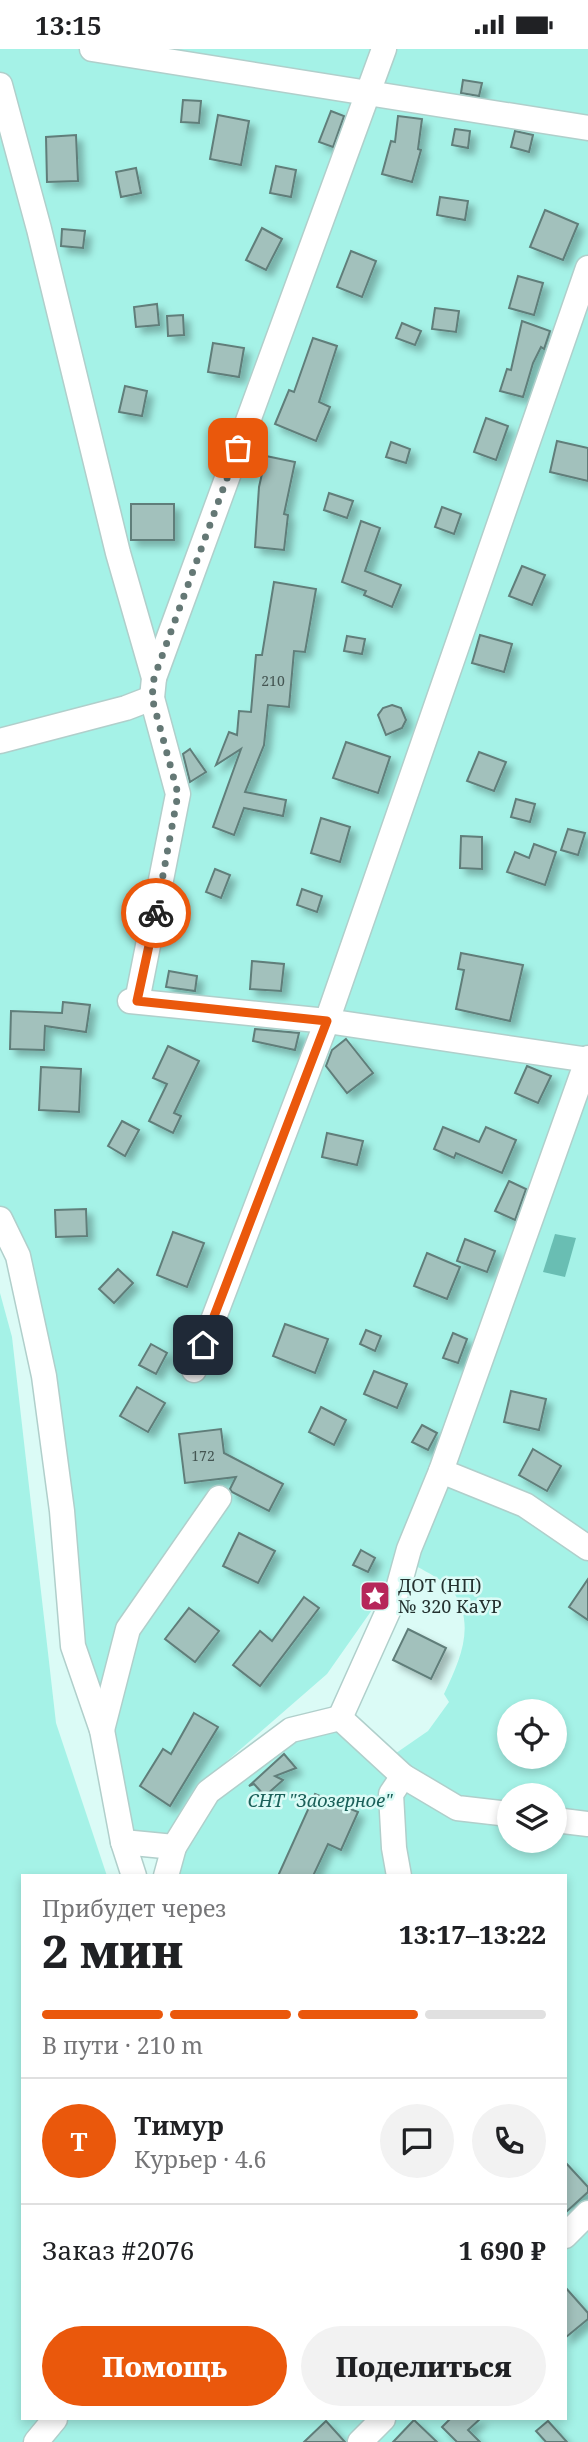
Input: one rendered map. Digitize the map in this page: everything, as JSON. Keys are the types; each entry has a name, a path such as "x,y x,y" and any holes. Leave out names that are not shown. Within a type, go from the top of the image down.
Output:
{"street":[{"path":"98,49 588,128"},
{"path":"0,741 126,708 153,688 384,49"},
{"path":"0,85 40,229 178,794 134,1001 327,1021 588,1059 441,1471 409,1549 398,1589 340,1718"},
{"path":"194,1370 327,1021 588,268"},
{"path":"0,1219 18,1256 44,1376 62,1511 73,1646 102,1730 123,1842 133,1874"},
{"path":"441,1471 524,1505 588,1548"},
{"path":"102,1730 128,1629 219,1498"},
{"path":"340,1718 403,1776 457,1808 497,1813"},
{"path":"167,1874 174,1847 208,1792 290,1730 340,1718"},
{"path":"399,1874 394,1848 391,1794 403,1776"},
{"path":"567,1821 588,1824"},
{"path":"123,1842 174,1847"},
{"path":"567,2234 588,2213"},
{"path":"36,2442 54,2420"},
{"path":"360,2442 382,2420"}],"green space":[{"name":"СНТ \"Заозерное\"","path":"0,49 588,49 588,2442 46,2442 55,2420 567,2420 567,1874 167,1874 208,1792 291,1730 340,1718 386,1760 428,1731 449,1702 444,1694 456,1668 463,1642 464,1616 452,1590 426,1571 396,1555 381,1597 327,1674 227,1761 170,1847 122,1836 84,1682 62,1511 0,1219"},
{"path":"0,1293 12,1337 56,1723 106,1874 21,1874 21,2420 41,2420 28,2442 0,2442"}],"shaded area":[{"path":"555,1234 576,1238 565,1277 543,1272"}],"building":[{"path":"463,80 482,83 479,96 461,93"},
{"path":"183,100 201,101 199,123 181,122"},
{"path":"331,111 344,116 333,147 319,142"},
{"path":"218,115 249,121 241,165 210,159"},
{"path":"398,116 422,119 418,149 421,150 412,182 382,174 391,141 395,142"},
{"path":"455,129 470,131 468,148 452,145"},
{"path":"515,131 533,135 529,152 511,147"},
{"path":"76,135 78,181 47,182 46,137"},
{"path":"276,166 296,170 291,197 270,193"},
{"path":"136,168 141,193 121,197 116,172"},
{"path":"440,197 468,201 465,220 437,215"},
{"path":"545,210 578,224 563,260 530,247"},
{"path":"262,228 282,239 266,270 246,260"},
{"path":"62,229 85,231 83,248 61,246"},
{"path":"351,251 376,261 362,297 337,287"},
{"path":"518,276 543,283 534,315 509,308"},
{"path":"157,304 159,325 136,327 134,307"},
{"path":"435,308 459,311 456,332 432,329"},
{"path":"183,315 184,335 168,336 167,316"},
{"path":"522,321 550,331 544,349 541,347 533,363 523,397 500,391 507,369 511,370"},
{"path":"402,323 421,331 415,345 396,338"},
{"path":"313,338 337,346 319,402 330,407 316,441 275,424 289,390 294,392"},
{"path":"213,343 244,348 239,377 208,372"},
{"path":"125,386 147,391 142,416 119,412"},
{"path":"486,418 508,426 496,460 474,452"},
{"path":"557,441 588,448 588,481 550,472"},
{"path":"391,442 410,449 406,463 386,457"},
{"path":"266,456 295,462 284,514 288,515 284,550 255,547 259,487"},
{"path":"329,493 353,501 347,518 324,510"},
{"path":"131,504 174,504 174,540 131,540"},
{"path":"442,507 461,514 454,534 435,527"},
{"path":"361,521 380,528 365,571 401,585 392,607 364,595 366,591 342,582"},
{"path":"522,566 545,575 532,605 509,596"},
{"path":"274,582 316,589 305,652 294,651 289,707 268,705 264,745 245,792 286,800 283,816 244,808 234,835 213,827 241,749 216,765 229,732 237,735 239,711 251,712 256,655 262,655"},
{"path":"480,635 512,644 504,672 472,663"},
{"path":"347,636 365,639 362,654 344,651"},
{"path":"392,705 401,708 406,720 402,728 386,735 378,715 383,708"},
{"path":"346,742 390,757 378,793 333,778"},
{"path":"190,749 206,772 190,782 183,754"},
{"path":"479,752 506,762 494,791 467,781"},
{"path":"516,799 535,804 530,822 511,817"},
{"path":"321,818 350,827 340,862 311,853"},
{"path":"568,829 585,833 578,855 561,850"},
{"path":"461,836 482,837 482,869 460,868"},
{"path":"534,844 556,852 545,885 507,872 515,852 529,858"},
{"path":"215,869 230,875 221,898 206,892"},
{"path":"302,889 322,896 317,912 297,905"},
{"path":"461,953 523,965 510,1021 456,1009 464,970 458,969"},
{"path":"252,961 284,964 281,991 250,989"},
{"path":"169,971 197,976 195,991 166,987"},
{"path":"63,1002 90,1005 86,1032 45,1026 44,1050 10,1049 11,1011 62,1013"},
{"path":"255,1029 299,1033 295,1050 253,1041"},
{"path":"346,1039 373,1073 347,1093 326,1066 332,1050"},
{"path":"168,1046 199,1061 174,1113 181,1116 173,1133 149,1121 167,1084 153,1078"},
{"path":"527,1066 551,1076 538,1103 515,1093"},
{"path":"41,1067 81,1069 79,1112 39,1110"},
{"path":"122,1121 139,1130 125,1156 108,1146"},
{"path":"443,1127 479,1142 486,1127 516,1140 502,1173 456,1153 454,1158 434,1149"},
{"path":"327,1133 363,1141 357,1165 322,1157"},
{"path":"509,1181 526,1189 515,1220 495,1211"},
{"path":"86,1209 87,1236 56,1237 55,1210"},
{"path":"173,1232 204,1243 187,1287 157,1275"},
{"path":"465,1239 495,1251 487,1272 457,1261"},
{"path":"427,1253 460,1267 447,1299 414,1286"},
{"path":"118,1269 133,1283 114,1303 99,1289"},
{"path":"285,1324 328,1339 315,1373 273,1356"},
{"path":"366,1330 381,1336 375,1351 360,1344"},
{"path":"453,1333 467,1339 458,1363 443,1358"},
{"path":"151,1344 167,1353 156,1374 139,1365"},
{"path":"374,1371 407,1384 397,1408 364,1394"},
{"path":"137,1387 165,1403 148,1432 120,1416"},
{"path":"511,1391 546,1399 539,1430 504,1422"},
{"path":"321,1407 346,1420 334,1445 309,1432"},
{"path":"422,1425 437,1433 428,1450 412,1442"},
{"path":"221,1429 224,1453 283,1484 269,1511 232,1492 230,1489 236,1477 185,1483 179,1434"},
{"path":"533,1449 561,1466 547,1491 519,1475"},
{"path":"239,1533 275,1551 258,1583 223,1566"},
{"path":"361,1550 375,1558 368,1572 353,1565"},
{"path":"588,1579 588,1620 569,1607"},
{"path":"304,1597 319,1608 260,1686 233,1665 260,1631 272,1641"},
{"path":"189,1608 219,1631 195,1662 165,1639"},
{"path":"408,1629 446,1648 431,1679 393,1660"},
{"path":"194,1713 218,1727 170,1806 140,1786 163,1749 171,1754"},
{"path":"284,1754 296,1768 275,1776 283,1780 265,1796 254,1784 249,1786"},
{"path":"315,1794 358,1812 341,1850 328,1844 314,1874 279,1874"},
{"path":"567,2164 588,2187 588,2192 567,2211"},
{"path":"567,2289 588,2313 588,2319 567,2336"},
{"path":"414,2420 437,2442 393,2442"},
{"path":"449,2420 479,2420 468,2430 480,2442 457,2442 442,2427"},
{"path":"326,2421 345,2442 304,2442"},
{"path":"548,2421 567,2442 546,2442 536,2431"}],"way so far":[{"path":"156,913 178,794 152,698 154,678 238,448"}],"place":[{"name":"ДОТ (НП) № 320 КаУР","path":"375,1596"}],"route":[{"path":"156,913 137,1001 327,1021 203,1345"}]}
